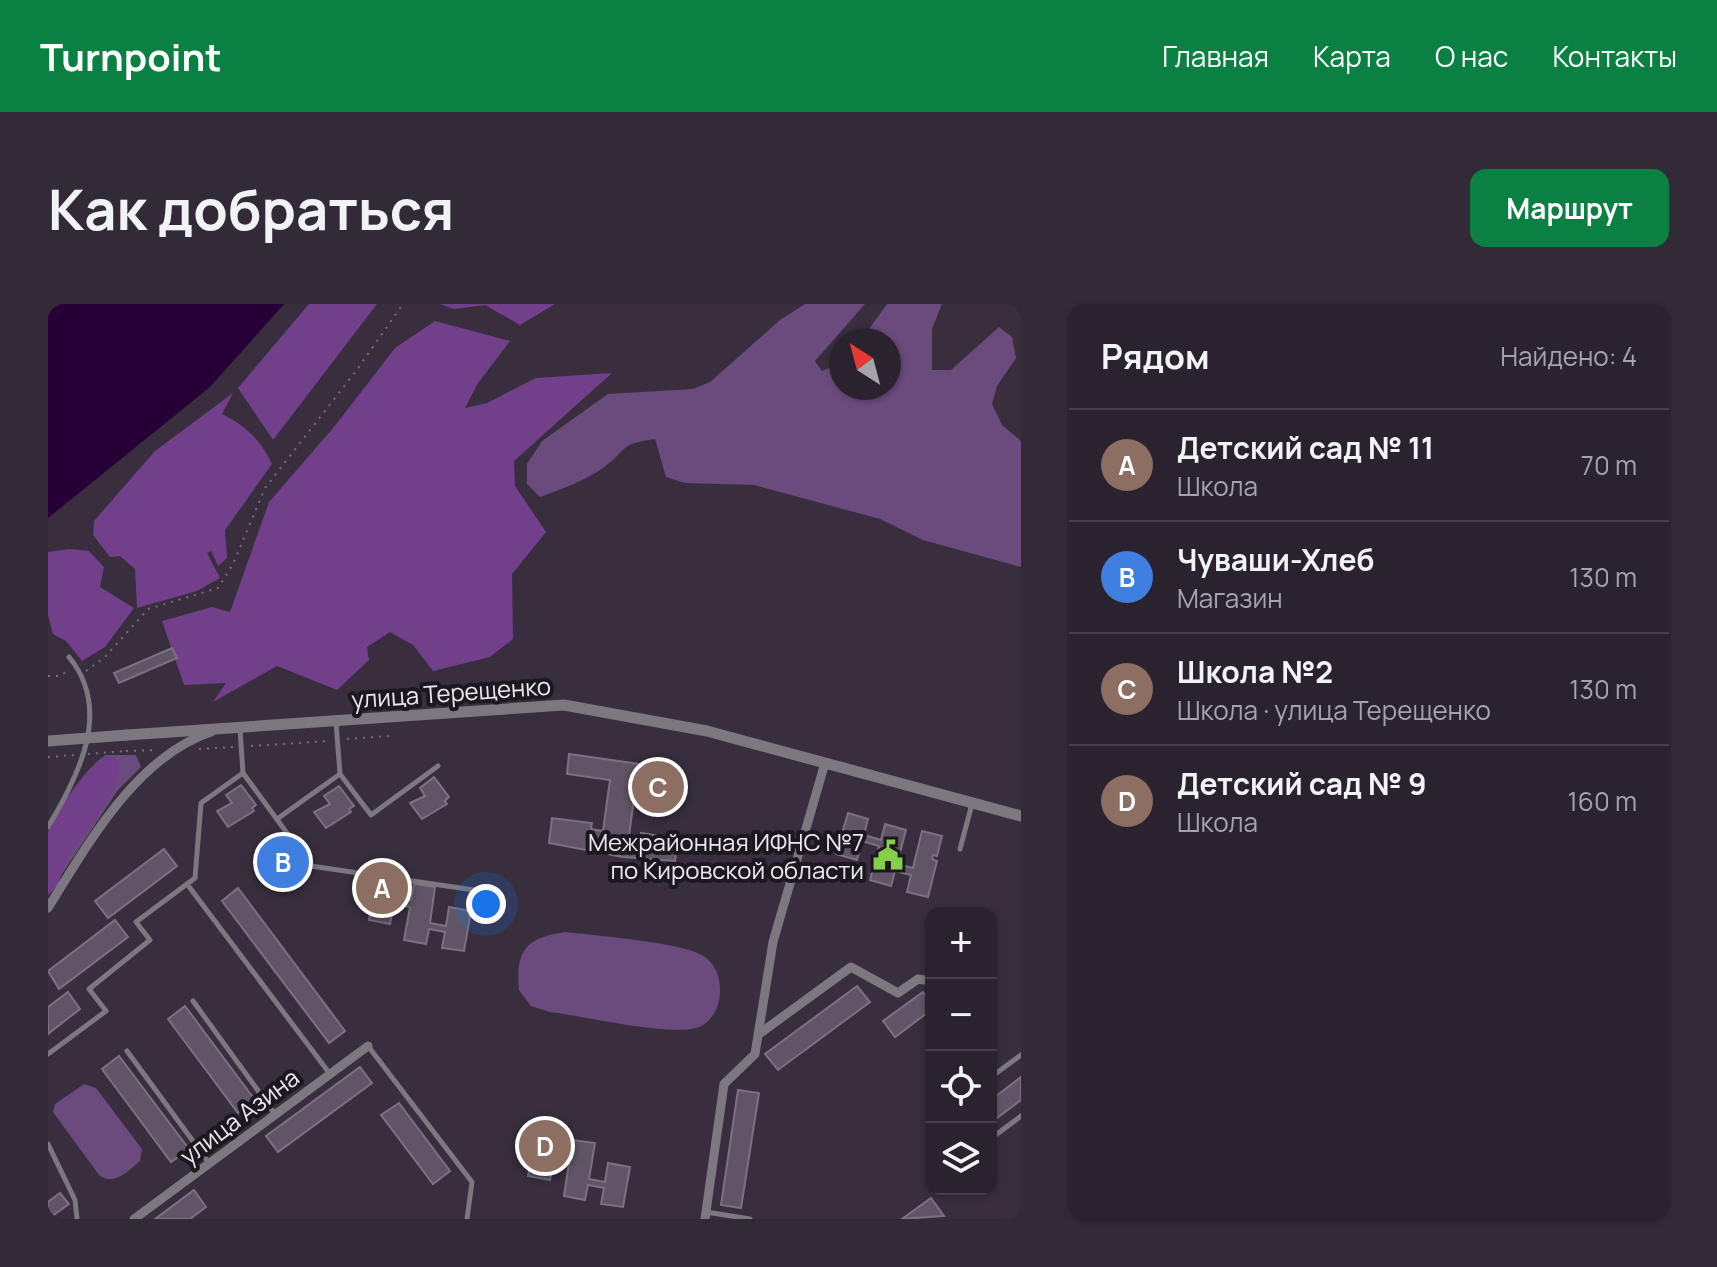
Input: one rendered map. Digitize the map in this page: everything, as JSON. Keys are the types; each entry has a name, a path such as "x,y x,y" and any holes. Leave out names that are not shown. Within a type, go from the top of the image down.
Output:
{"street":[{"name":"улица Терещенко","path":"48,908 114,810 176,749 194,737 217,730 564,705 707,731 1021,816"},
{"path":"48,741 217,730"},
{"path":"706,1216 724,1084 755,1054 773,942 825,763"},
{"path":"759,1034 851,967 898,993 918,979 925,980"},
{"name":"улица Азина","path":"134,1219 368,1046"}],"lane":[{"path":"48,827 68,794 85,750 89,703 82,674 69,657"},
{"path":"336,723 340,774 371,815 438,766"},
{"path":"240,728 243,773 311,866 474,890"},
{"path":"48,1054 106,1011 89,989 150,940 136,922 195,878 201,803 243,773"},
{"path":"277,819 340,774"},
{"path":"960,849 973,802"},
{"path":"187,884 330,1074"},
{"path":"193,1001 275,1114"},
{"path":"368,1046 472,1182 467,1219"},
{"path":"127,1051 209,1163"},
{"path":"997,1073 1021,1055"},
{"path":"997,1134 1021,1116"},
{"path":"48,1144 75,1200 77,1219"},
{"path":"706,1216 750,1219"}],"path":[{"path":"82,674 105,657 148,609 218,588 233,564 265,488 356,371 403,304"},
{"path":"48,676 60,676 75,665"},
{"path":"48,757 389,736"}],"shaded area":[{"path":"48,304 284,304 210,387 48,518"},
{"path":"309,304 377,304 273,440 238,388"},
{"path":"440,304 555,304 520,325 485,305 454,309"},
{"path":"805,304 865,304 844,328 829,328 829,345 815,361 822,371 829,368 829,400 901,400 901,328 870,328 887,304 942,304 932,329 932,370 951,370 999,327 1012,337 1016,358 997,386 992,404 1002,425 1021,441 1021,567 923,540 880,519 754,485 685,483 666,477 655,439 629,445 596,473 540,497 527,484 527,464 542,441 608,394 693,389 710,382 780,320"},
{"path":"435,321 510,341 478,383 465,408 487,403 536,378 612,373 514,461 515,486 546,532 512,574 513,639 490,657 433,671 413,645 390,632 367,647 369,660 337,690 277,666 213,702 226,683 184,685 162,621 212,607 230,612 269,502 334,427 395,348"},
{"path":"233,393 222,414 252,434 272,464 225,530 227,558 218,566 211,551 207,553 220,578 197,591 137,608 135,569 120,556 110,557 93,535 94,521 155,451"},
{"path":"70,549 89,551 104,567 100,587 134,608 105,647 82,661 66,641 53,634 48,615 48,552"},
{"path":"105,755 136,755 141,767 118,790 48,895 48,843"},
{"path":"107,755 115,758 118,769 111,794 69,856 59,882 48,895 48,832 74,789 92,767"},
{"path":"566,932 679,947 705,957 714,966 720,983 716,1010 700,1026 683,1030 625,1024 531,1006 519,990 522,955 533,942"},
{"path":"84,1084 96,1088 142,1149 140,1161 115,1178 99,1175 53,1112 55,1104"}],"building":[{"path":"172,648 177,658 119,683 114,673"},
{"path":"569,754 682,770 680,790 636,784 629,836 640,838 641,833 678,839 675,861 623,857 549,843 552,818 592,823 591,829 603,831 610,780 567,774"},
{"path":"434,777 449,797 445,801 447,804 422,819 410,803 425,796 420,788"},
{"path":"241,785 256,805 252,808 254,811 228,827 217,811 232,803 226,795"},
{"path":"339,786 354,806 349,809 351,812 326,828 314,812 330,804 324,796"},
{"name":"Межрайонная ИФНС №7 по Кировской области","path":"848,813 868,819 864,835 881,840 885,824 906,830 897,864 913,868 922,831 942,836 937,856 933,855 932,859 937,861 928,897 907,892 911,875 895,871 891,886 870,880 879,846 862,841 857,860 836,854"},
{"path":"754,834 769,837 766,847 752,845"},
{"path":"164,849 177,866 108,918 95,901"},
{"path":"376,878 397,882 395,897 411,900 414,884 435,887 430,923 446,926 449,907 471,911 464,951 442,948 445,932 429,929 426,944 404,940 410,907 394,904 390,924 369,920"},
{"path":"238,888 345,1031 329,1043 222,901"},
{"path":"115,920 128,937 59,989 48,971"},
{"path":"857,986 870,1002 778,1070 765,1054"},
{"path":"68,992 80,1009 48,1034 48,1007"},
{"path":"923,992 925,995 925,1014 895,1037 883,1021"},
{"path":"185,1006 255,1100 238,1113 168,1019"},
{"path":"119,1056 189,1149 171,1162 102,1069"},
{"path":"360,1067 372,1083 278,1152 266,1136"},
{"path":"1021,1077 1021,1100 997,1118 997,1095"},
{"path":"738,1090 759,1093 741,1208 721,1205"},
{"path":"399,1103 450,1171 433,1184 381,1115"},
{"path":"535,1134 556,1138 554,1153 570,1156 573,1140 595,1143 589,1179 605,1182 608,1163 630,1167 623,1207 601,1204 604,1188 588,1185 585,1200 564,1196 569,1163 553,1160 550,1180 528,1176"},
{"path":"194,1190 206,1207 190,1219 155,1219"},
{"path":"60,1193 69,1204 48,1219 48,1202"},
{"path":"931,1198 944,1216 902,1219"}],"place":[{"name":"Школа №2","path":"658,787"},
{"name":"Межрайонная ИФНС №7 по Кировской области","path":"888,855"},
{"name":"Чуваши-Хлеб","path":"283,862"},
{"name":"Детский сад № 11","path":"382,888"},
{"name":"Детский сад № 9","path":"545,1146"}]}
